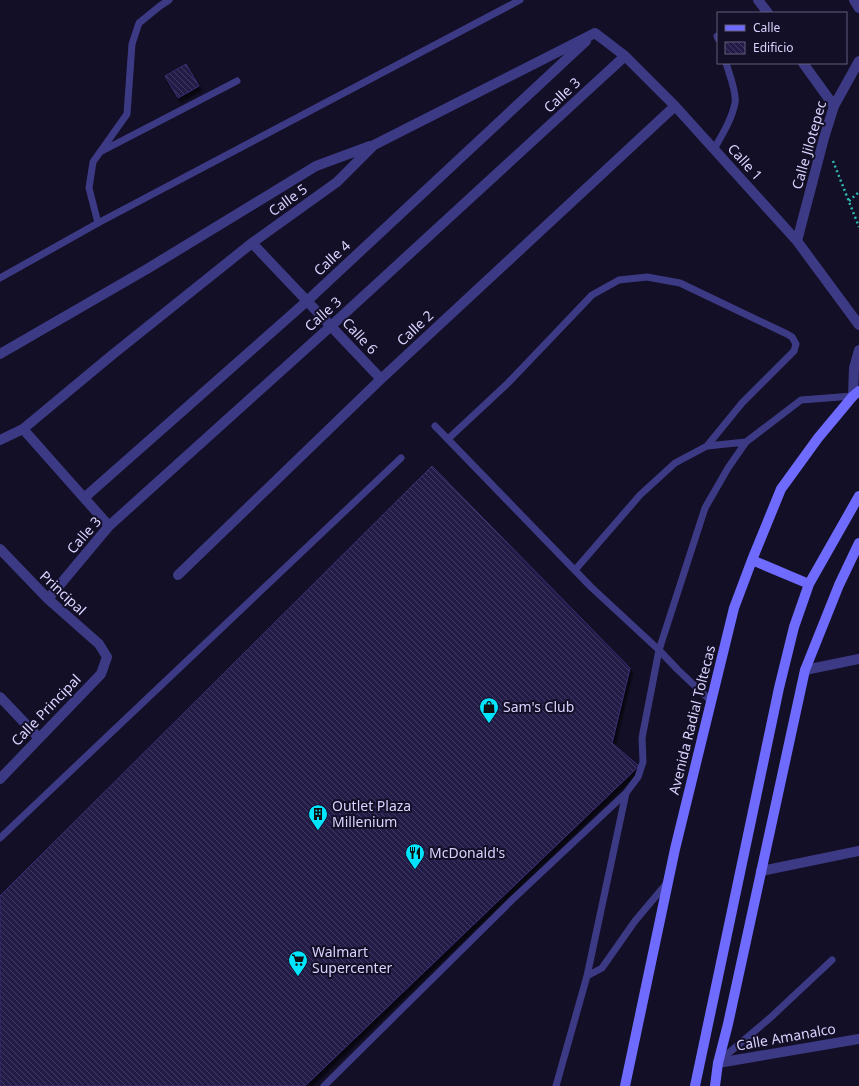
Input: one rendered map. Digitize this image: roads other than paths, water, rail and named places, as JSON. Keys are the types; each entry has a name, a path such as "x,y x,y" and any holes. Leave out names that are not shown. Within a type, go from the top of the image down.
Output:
{"main road":[{"name":"Avenida Radial Toltecas","path":"625,1086 668,881 734,608 781,490 818,438 856,394"},
{"path":"695,1086 741,874 779,688 794,627 809,584 859,496"},
{"path":"715,1086 718,1063 728,1024 805,670 839,585 859,543"},
{"path":"752,560 809,584"}],"street":[{"path":"758,0 767,12"},
{"path":"854,0 859,8"},
{"name":"Calle 1","path":"595,33 625,56 675,106 714,149 797,241 859,325"},
{"name":"Calle 5","path":"0,440 23,430 112,355 252,243 337,182 374,145 595,33"},
{"name":"Calle 4","path":"84,498 307,300 595,33"},
{"name":"Calle 3","path":"48,599 109,526 331,326 625,56"},
{"name":"Calle Jilotepec","path":"797,241 834,106 859,61"},
{"path":"804,64 834,106"},
{"name":"Calle 2","path":"178,575 381,379 675,106"},
{"path":"0,354 147,269 316,166 374,145"},
{"name":"Calle 6","path":"252,243 381,379"},
{"path":"856,394 854,368 859,350"},
{"path":"23,430 109,526"},
{"name":"Principal","path":"0,549 48,599 99,644 106,657"},
{"name":"Calle Principal","path":"0,779 101,674 106,657"},
{"path":"805,670 859,659"},
{"path":"0,697 39,738"},
{"path":"761,871 859,851"},
{"name":"Calle Amanalco","path":"718,1063 859,1038"}],"lane":[{"path":"98,223 89,188 93,162 127,114 132,44 139,23 169,0"},
{"path":"0,278 98,223 520,0"},
{"path":"714,149 728,122 735,102 732,83 726,64"},
{"path":"100,152 237,81"},
{"path":"448,439 508,383 592,295 619,280 647,277 680,283 787,334 796,344 794,351 742,403 707,446"},
{"path":"324,1086 513,899 626,793 638,777 643,762 642,738 660,650 705,508 728,468 746,442 801,400 856,394"},
{"path":"435,426 591,587 660,650 678,670 711,701"},
{"path":"575,570 640,495 675,463 707,446 746,442"},
{"path":"0,838 401,458"},
{"path":"556,1086 588,976 626,793"},
{"path":"588,976 602,968 635,921 668,881"},
{"path":"718,1063 770,1018 832,960"}],"place":[{"name":"Sam's Club","path":"489,724"},
{"name":"Outlet Plaza Millenium","path":"318,831"},
{"name":"McDonald's","path":"415,870"},
{"name":"Walmart Supercenter","path":"298,977"}]}
